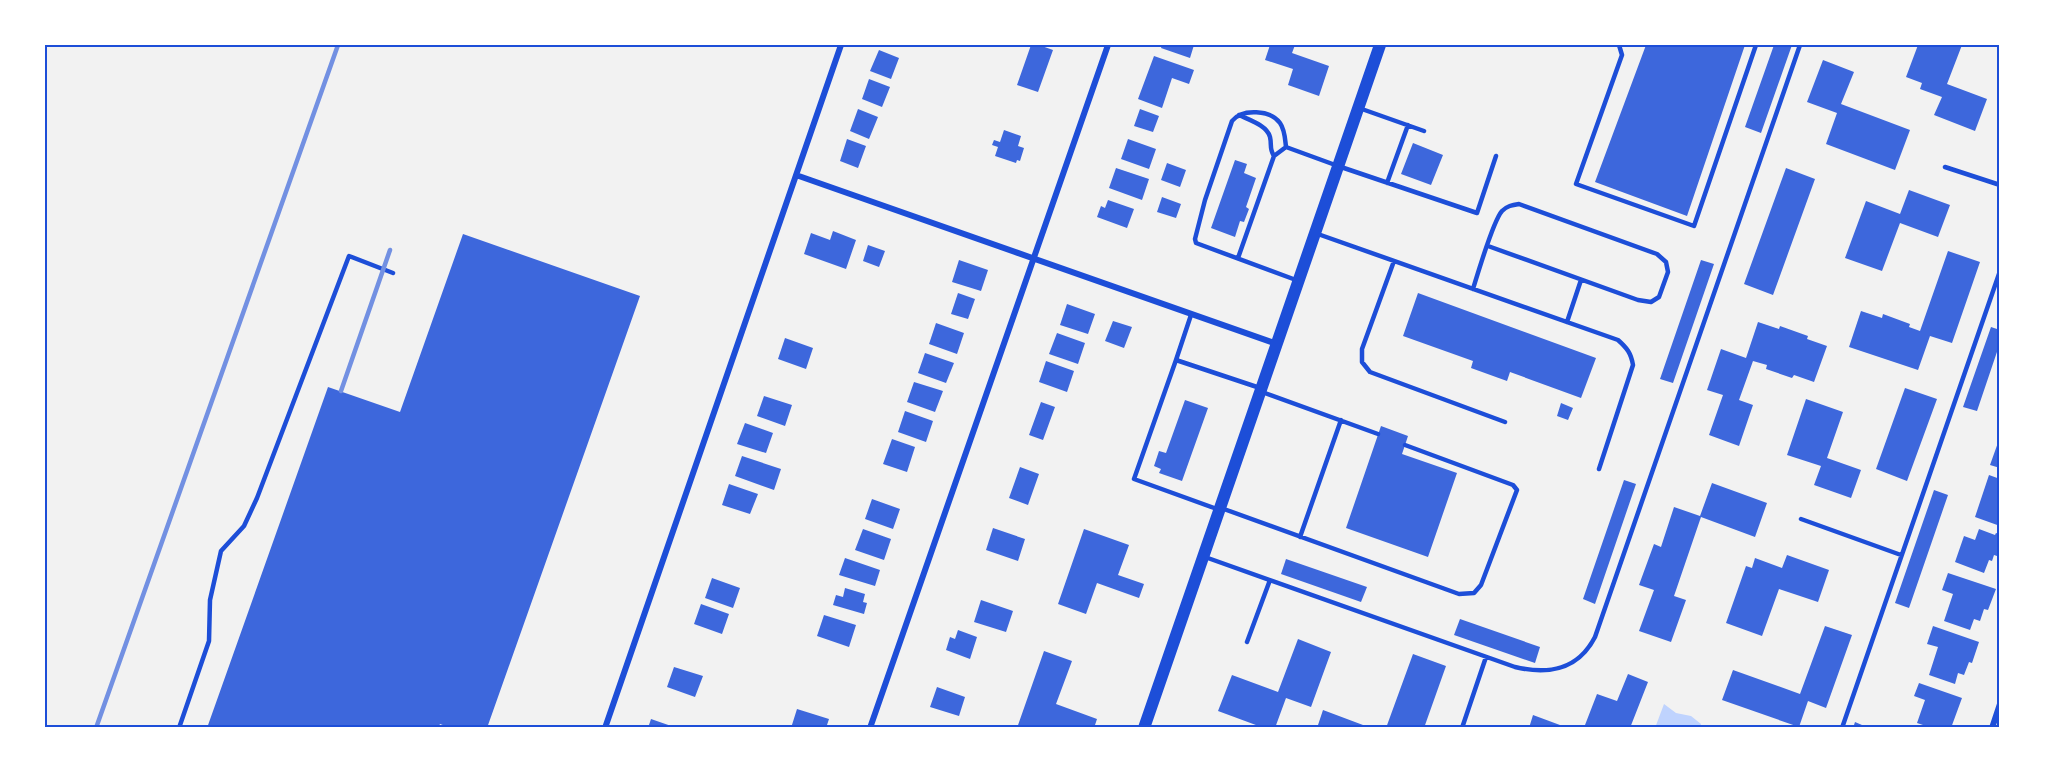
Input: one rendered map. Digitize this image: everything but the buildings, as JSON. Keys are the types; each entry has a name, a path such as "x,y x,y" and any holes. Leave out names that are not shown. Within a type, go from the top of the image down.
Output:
{"main road":[{"path":"1144,728 1380,45"}],"street":[{"path":"605,728 841,45"},
{"path":"870,728 1108,45"},
{"path":"796,175 1278,344"},
{"path":"1992,728 2000,704"}],"lane":[{"path":"1619,45 1622,55 1576,184 1694,226 1756,45"},
{"path":"1204,556 1527,670 1558,669 1577,660 1589,649 1599,626 1800,45"},
{"path":"1357,107 1424,131"},
{"path":"1286,147 1283,127 1278,120 1256,112 1239,115 1232,121 1195,236 1196,243 1299,281"},
{"path":"1239,115 1266,130 1270,136 1269,149 1274,156"},
{"path":"1387,183 1408,125"},
{"path":"1286,147 1477,213 1496,156"},
{"path":"1238,258 1274,156 1286,147"},
{"path":"1945,167 2000,185"},
{"path":"1473,289 1488,246 1500,214 1508,206 1519,204 1657,254 1666,262 1668,272 1659,297 1651,302 1638,300 1488,246"},
{"path":"1315,233 1618,340 1631,353 1633,365 1599,469"},
{"path":"178,728 209,641 210,600 221,551 244,526 257,498 349,256 393,273"},
{"path":"1394,261 1362,349 1362,362 1370,372 1505,422"},
{"path":"1842,728 2000,271"},
{"path":"1566,322 1581,279"},
{"path":"1191,315 1134,478 1459,594 1474,593 1481,585 1517,490 1513,485 1405,445"},
{"path":"1176,360 1378,434"},
{"path":"1300,537 1341,420"},
{"path":"1801,519 1901,555"},
{"path":"1247,642 1270,580"},
{"path":"1462,728 1486,657"}],"water":[{"path":"1664,704 1676,713 1691,716 1701,724 1700,728 1655,728"}],"railway":[{"path":"96,728 338,45"},
{"path":"341,391 390,250"}]}
